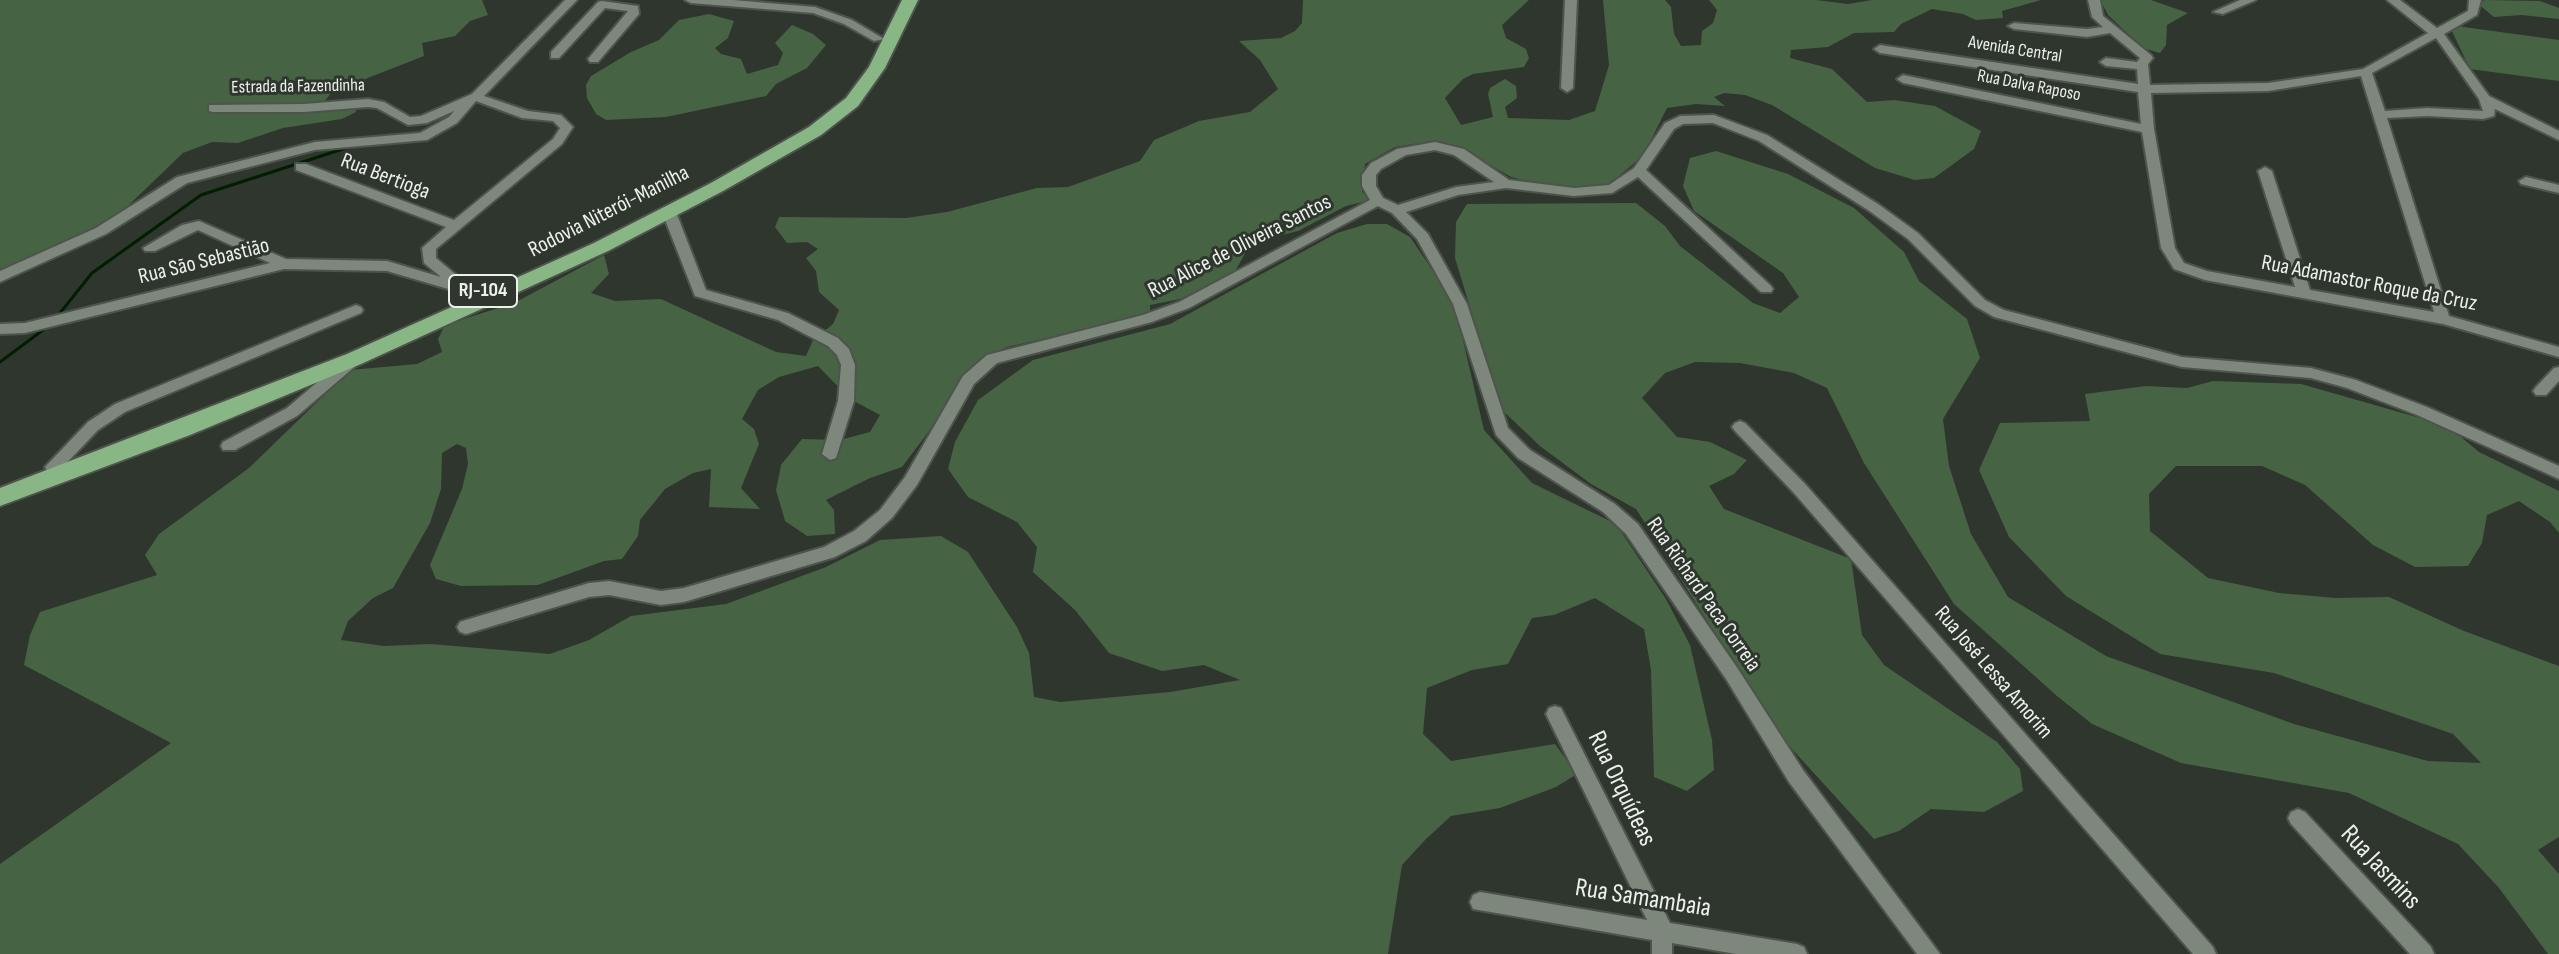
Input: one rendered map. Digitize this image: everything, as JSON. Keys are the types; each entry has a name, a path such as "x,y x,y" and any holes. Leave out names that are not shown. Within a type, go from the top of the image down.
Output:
{"highway":[{"name":"Rodovia Niterói-Manilha","path":"0,486 263,388 469,292 606,233 792,134 815,119 853,84 878,39 894,0"},
{"name":"Rodovia Niterói-Manilha","path":"0,497 182,429 489,300 669,212 784,150 839,114 877,68 910,0"}],"street":[{"path":"691,0 762,3 815,10 848,22 878,39"},
{"path":"1567,88 1571,0"},
{"path":"2094,0 2098,17 2147,58 2143,66 2148,129"},
{"path":"2219,12 2250,0"},
{"path":"2380,115 2490,113 2485,99 2456,54 2436,32 2393,0"},
{"path":"2443,319 2366,72 2473,13 2475,0"},
{"name":"Estrada da Fazendinha","path":"423,137 453,120 569,1"},
{"path":"555,55 601,2 636,9 594,59"},
{"path":"2014,26 2087,33 2112,29"},
{"name":"Avenida Central","path":"1880,49 2144,89 2268,87 2366,72"},
{"path":"2106,62 2143,66"},
{"name":"Rua Dalva Raposo","path":"1903,79 2148,129"},
{"path":"469,292 427,256 429,248 558,141 567,127 557,118 526,115 473,99"},
{"name":"Estrada da Fazendinha","path":"213,108 304,108 368,103 414,121 473,99"},
{"path":"2485,99 2559,136"},
{"path":"1397,210 1456,191 1506,184 1534,190 1600,192 1612,189 1639,171 1669,126 1680,120 1699,118 1735,125 1763,138 1903,229 1980,303 1999,314 2048,330 2112,341 2182,362 2273,368 2351,384 2422,411 2559,473"},
{"name":"Rua Adamastor Roque da Cruz","path":"2148,129 2172,260 2185,270 2443,319 2559,352"},
{"name":"Rua Bertioga","path":"0,277 101,231 182,180 337,143 423,137"},
{"path":"1378,201 1369,186 1369,175 1376,166 1418,147 1452,148 1506,184"},
{"name":"Rua Bertioga","path":"301,167 455,225"},
{"path":"1639,171 1766,289"},
{"path":"2265,171 2303,291"},
{"path":"2526,181 2559,189"},
{"name":"Rua Richard Paca Correia","path":"1378,201 1397,210 1423,237 1460,304 1501,431 1524,454 1609,508 1632,529 1732,674 1796,776 1930,954"},
{"name":"Rua Alice de Oliveira Santos","path":"466,627 589,590 609,588 661,598 684,595 829,552 860,536 886,514 911,481 968,380 992,359 1147,319 1184,305 1378,201"},
{"path":"669,212 700,293 783,316 833,342 844,353 848,365 846,401 830,454"},
{"path":"150,248 199,225 284,264"},
{"name":"Rua São Sebastião","path":"0,329 25,328 284,264 387,266 469,292"},
{"path":"53,467 93,426 120,408 356,310"},
{"path":"229,446 292,412 354,359"},
{"path":"2541,391 2559,372"},
{"name":"Rua José Lessa Amorim","path":"1740,427 1811,500 2206,954"},
{"name":"Rua Orquídeas","path":"1555,714 1662,929"},
{"name":"Rua Jasmins","path":"2298,818 2424,954"},
{"name":"Rua Samambaia","path":"1480,902 1662,929 1797,954"},
{"path":"1662,929 1662,954"}],"green space":[{"path":"0,0 482,0 488,15 470,21 455,36 422,43 424,56 332,92 324,102 355,108 356,112 342,119 283,128 238,143 212,142 183,153 110,223 0,272"},
{"path":"1303,0 1529,0 1502,25 1506,38 1526,49 1529,58 1524,67 1473,74 1463,79 1445,98 1461,125 1493,117 1488,94 1490,88 1505,79 1516,86 1517,98 1505,107 1508,118 1569,120 1595,111 1609,65 1603,0 1665,0 1671,7 1674,34 1681,46 1701,45 1702,31 1713,23 1717,10 1709,0 1816,0 1848,4 1872,0 2041,0 2002,11 2003,18 1976,20 1963,14 1932,9 1901,24 1894,32 1854,33 1828,47 1791,50 1790,58 1832,69 1867,102 1894,100 1935,106 1981,131 1974,149 1934,178 1915,180 1875,168 1772,105 1745,95 1724,93 1714,97 1725,106 1696,104 1667,108 1643,156 1603,189 1555,188 1511,177 1464,150 1432,141 1395,147 1365,164 1362,192 1371,200 1346,206 1298,231 1251,243 1234,273 1180,299 1150,305 1150,315 1007,347 984,358 902,467 870,478 826,500 834,510 835,534 807,536 785,521 776,490 781,465 802,439 840,440 870,432 880,415 850,399 818,366 779,377 758,390 742,419 754,429 759,444 741,488 760,509 709,507 711,469 693,473 665,489 640,520 638,536 622,559 604,561 538,585 461,586 436,579 430,565 462,489 468,464 466,448 457,444 442,453 441,489 430,523 393,588 373,598 348,621 341,640 384,646 430,644 550,654 589,640 631,616 726,604 826,567 880,540 941,536 968,552 1017,627 1029,653 1034,697 1060,702 1170,692 1240,680 1204,665 1162,671 1109,653 1075,610 1033,572 1037,547 1017,522 968,497 948,469 955,442 978,400 1033,360 1170,324 1337,233 1367,224 1387,224 1410,237 1454,302 1484,430 1532,483 1616,524 1666,599 1690,645 1712,740 1714,770 1687,791 1654,777 1651,670 1644,629 1595,598 1554,615 1532,618 1508,664 1472,670 1427,688 1423,734 1451,761 1555,744 1577,774 1556,787 1500,808 1451,816 1426,839 1402,865 1388,954 0,954 0,864 171,743 24,665 30,635 40,612 157,575 145,555 159,534 249,468 350,370 417,364 442,352 438,339 445,325 514,303 604,255 609,274 591,293 615,301 661,299 776,352 806,356 813,340 833,324 839,310 819,292 816,271 806,258 818,249 807,242 787,243 775,227 779,217 906,218 947,212 1037,188 1068,187 1140,161 1154,140 1199,121 1250,112 1278,89 1260,60 1239,41 1281,38 1295,31 1302,23"},
{"path":"2100,0 2151,0 2188,13 2167,25 2166,45 2160,53 2146,49 2127,33 2108,15"},
{"path":"2485,0 2540,1 2559,8 2559,19 2522,15 2494,17 2477,3"},
{"path":"709,14 734,21 728,38 715,48 721,54 741,59 747,74 778,65 783,53 775,43 792,25 813,34 826,45 807,68 776,84 766,96 666,117 606,120 596,114 587,98 586,85 591,76 631,52 659,40 679,20"},
{"path":"2449,25 2559,40 2559,81 2470,69"},
{"path":"1716,151 1788,174 1854,208 1904,252 1919,281 1967,319 1980,358 1943,419 1949,466 1971,534 2008,597 2106,656 2294,724 2428,761 2481,763 2453,734 2363,703 2274,673 2160,654 2066,596 2009,537 1979,470 2000,423 2090,421 2085,394 2146,386 2187,388 2213,381 2301,384 2448,426 2479,452 2559,491 2559,533 2550,522 2519,501 2487,515 2482,543 2468,566 2415,567 2373,545 2305,485 2262,466 2176,466 2149,494 2150,531 2208,578 2279,593 2336,598 2389,597 2464,631 2559,666 2559,837 2538,850 2559,874 2559,954 2548,954 2499,888 2458,844 2349,793 2181,763 2092,724 1954,604 1864,463 1827,388 1794,373 1740,363 1695,362 1665,373 1642,398 1677,437 1710,442 1747,460 1734,474 1709,486 1724,509 1851,559 1862,635 1884,665 1997,742 2020,769 2023,791 1984,812 1931,809 1899,831 1874,839 1781,737 1636,509 1591,484 1540,446 1501,409 1455,258 1456,222 1467,204 1636,203 1665,226 1680,246 1753,303 1780,313 1799,297 1783,273 1694,211 1683,186 1690,158"}],"waterway":[{"path":"56,318 92,273 201,195 352,146"},
{"path":"0,362 47,327"}]}
